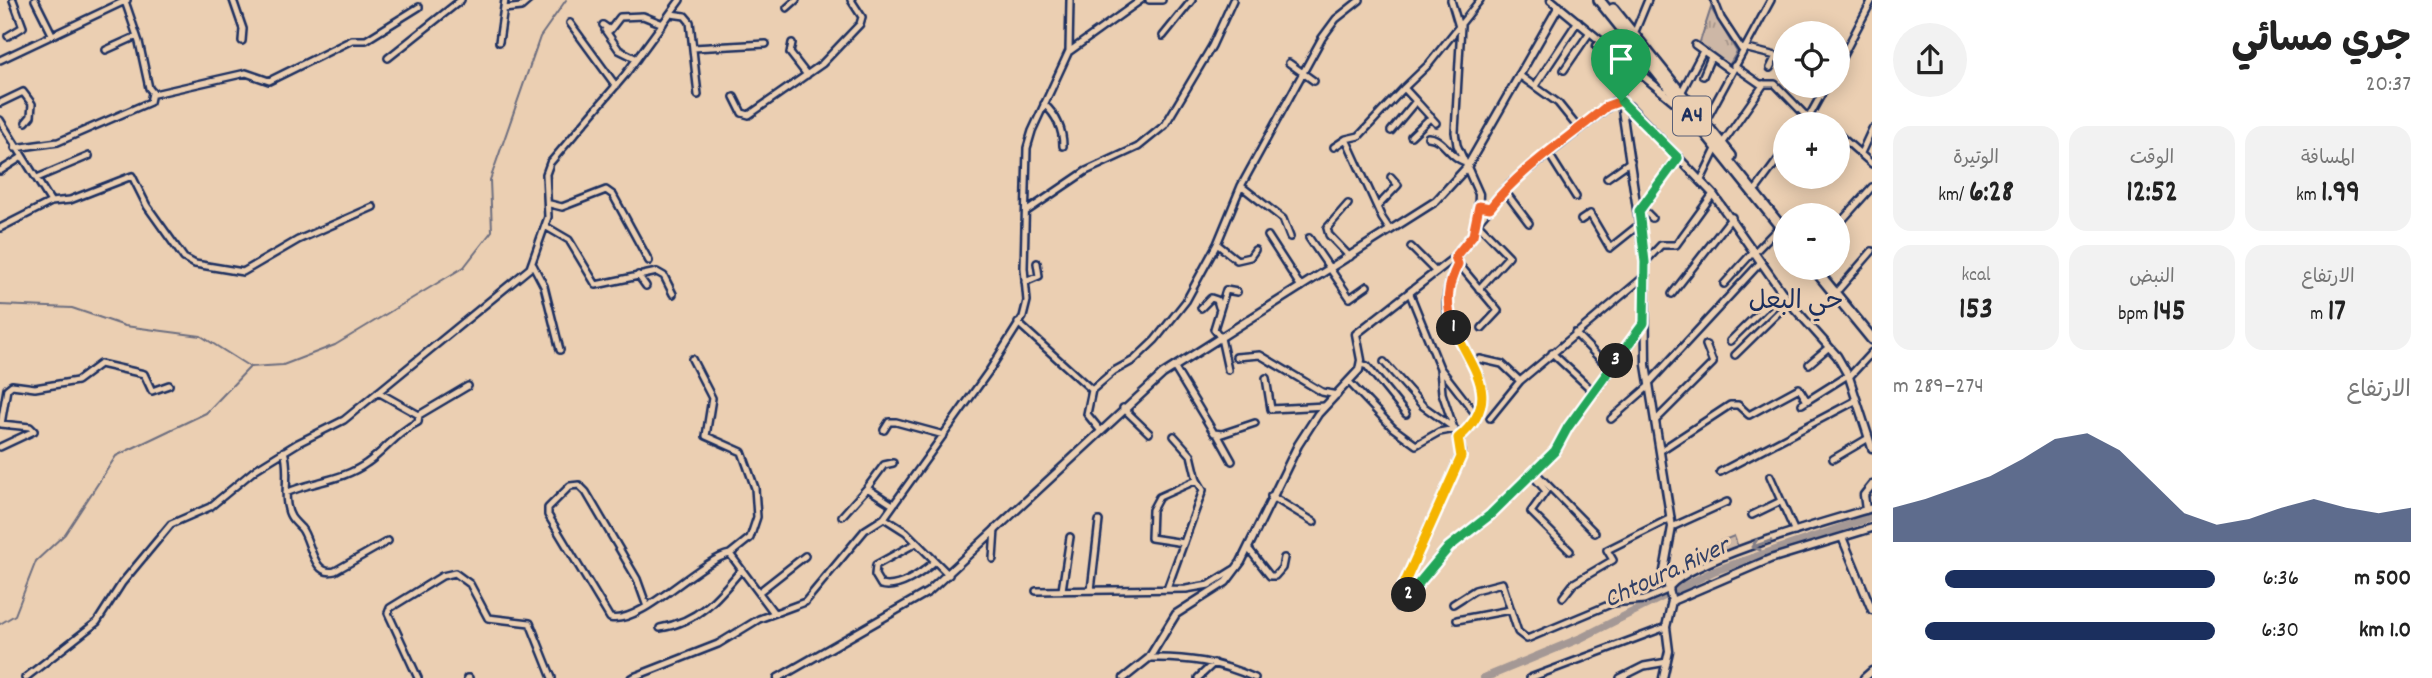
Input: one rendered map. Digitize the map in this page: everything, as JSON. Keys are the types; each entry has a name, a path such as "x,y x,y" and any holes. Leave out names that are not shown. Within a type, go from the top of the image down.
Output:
{"highway":[{"name":"A4","path":"1598,0 1690,114 1757,188 1773,212"},
{"name":"A4","path":"1606,0 1634,34 1664,83 1681,93 1773,214"},
{"path":"1824,280 1872,339"},
{"path":"1831,280 1872,331"}],"street":[{"path":"8,36 23,27 13,0"},
{"path":"35,0 52,34"},
{"path":"0,60 126,0 152,93 150,102 58,142 15,148"},
{"path":"233,0 243,29 242,41"},
{"path":"388,58 461,0"},
{"path":"499,42 505,0"},
{"path":"504,9 521,7 529,0"},
{"path":"25,678 97,622 122,583 171,524 219,500 256,469 344,420 533,265 550,204 546,174 551,163 616,86 680,0"},
{"path":"788,8 796,0"},
{"path":"734,97 742,113 749,116 822,64 860,24 860,11 851,0"},
{"path":"631,678 718,644 748,624 810,599 865,530 884,518 944,435 1018,324 1026,310 1027,148 1069,51 1070,0"},
{"path":"1069,51 1141,0"},
{"path":"1149,0 1162,0"},
{"path":"1163,36 1192,0"},
{"path":"1027,211 1086,171 1138,146 1165,125 1213,46 1233,0"},
{"path":"1100,430 1087,414 1093,390 1114,371 1135,360 1163,332 1186,301 1217,243 1241,186 1331,25 1360,0"},
{"path":"1451,0 1460,26 1455,132 1465,164 1479,194 1478,222 1510,256 1479,289"},
{"path":"1334,147 1346,139 1359,136 1460,26 1480,0"},
{"path":"1551,0 1602,41 1664,83"},
{"path":"1634,34 1648,0"},
{"path":"1714,0 1721,19 1743,49 1776,56 1770,68"},
{"path":"1705,122 1771,0"},
{"path":"1850,42 1872,0"},
{"path":"778,678 902,609 949,575 1100,430 1174,367 1332,269 1441,196 1513,91 1519,75 1559,6"},
{"path":"152,93 246,73 269,81 352,40 366,40 419,7"},
{"path":"671,13 688,18 698,95"},
{"path":"637,59 620,50 604,28 610,30 620,17 640,16 663,24"},
{"path":"1535,86 1578,21"},
{"path":"570,23 616,86"},
{"path":"1564,70 1590,32"},
{"path":"106,50 137,36"},
{"path":"1602,41 1597,46 1615,78 1640,209 1645,262 1644,323 1649,385 1672,527 1664,571 1671,593 1666,627 1667,662 1663,678"},
{"path":"792,43 790,53 807,75"},
{"path":"693,48 766,44"},
{"path":"1695,46 1764,85"},
{"path":"1681,93 1703,51"},
{"path":"1703,76 1711,57"},
{"path":"1289,63 1314,81"},
{"path":"1519,75 1558,103 1579,129"},
{"path":"1701,180 1719,145 1764,85 1771,82 1786,92 1802,112"},
{"path":"1404,88 1436,123"},
{"path":"0,103 23,92 32,104 32,116 26,122"},
{"path":"1391,131 1416,101"},
{"path":"1458,438 1476,420 1482,394 1481,379 1474,362 1447,311 1451,277 1457,260 1478,222 1504,190 1610,103 1621,101"},
{"path":"1621,101 1713,194 1732,217 1789,302 1829,347 1849,376 1872,448"},
{"path":"1044,104 1063,134 1063,146"},
{"path":"1411,136 1431,117"},
{"path":"0,120 51,202"},
{"path":"1861,153 1872,129"},
{"path":"1428,137 1438,139 1465,164"},
{"path":"1346,139 1390,230"},
{"path":"1850,144 1872,164"},
{"path":"1549,153 1576,197"},
{"path":"37,178 89,156"},
{"path":"0,171 22,157"},
{"path":"1640,209 1678,158"},
{"path":"1607,178 1632,161"},
{"path":"1757,188 1773,166"},
{"path":"0,228 51,202 70,200 132,176 146,206 184,258 191,263 238,272 248,271 309,234 373,207"},
{"path":"1378,206 1398,185 1391,177"},
{"path":"1241,186 1283,219 1290,237"},
{"path":"1850,212 1872,187"},
{"path":"550,204 562,207 606,190 613,195 649,261"},
{"path":"1504,190 1529,223"},
{"path":"1645,262 1661,245 1676,245 1713,194"},
{"path":"1348,204 1328,230 1350,257"},
{"path":"1479,206 1490,208"},
{"path":"1640,209 1652,218"},
{"path":"1581,220 1590,214 1610,248 1640,225"},
{"path":"1672,294 1732,217"},
{"path":"545,226 569,240 596,285 638,275 661,273 673,294"},
{"path":"1268,236 1301,287"},
{"path":"1724,284 1773,236"},
{"path":"1310,238 1350,298 1367,286"},
{"path":"1217,243 1237,260 1250,257 1255,250"},
{"path":"1411,247 1436,272"},
{"path":"1839,289 1872,251"},
{"path":"1124,678 1149,658 1176,614 1213,593 1236,569 1298,444 1325,406 1349,382 1361,364 1356,334 1436,272 1457,260"},
{"path":"1457,260 1498,312 1482,328"},
{"path":"1611,419 1649,385 1761,262"},
{"path":"1025,282 1040,276 1037,263"},
{"path":"533,265 544,286 560,350"},
{"path":"1726,270 1732,275"},
{"path":"638,275 646,286"},
{"path":"1490,418 1520,381 1645,276"},
{"path":"1218,312 1226,290 1237,292"},
{"path":"1730,341 1781,291"},
{"path":"1410,294 1440,368 1474,412"},
{"path":"1201,308 1211,298 1220,304 1214,329 1221,338 1228,370"},
{"path":"1735,355 1789,302"},
{"path":"1440,368 1442,393 1458,438 1461,457 1397,604 1410,594 1449,547 1534,474 1555,451 1594,391 1644,323"},
{"path":"1018,324 1093,390"},
{"path":"1743,328 1751,339"},
{"path":"1575,333 1610,369"},
{"path":"1656,421 1713,363 1706,345"},
{"path":"1809,364 1829,347"},
{"path":"1660,451 1730,405 1738,405 1749,415 1799,387 1805,402 1849,376 1872,352"},
{"path":"1552,353 1594,391"},
{"path":"1236,357 1260,355 1322,392 1337,395"},
{"path":"646,604 637,579 586,492 579,485 570,486 548,508 548,515 607,615 618,619 646,604 730,554 753,533 758,503 741,452 730,444 706,436 712,413 712,398 692,359"},
{"path":"1474,362 1480,359 1502,364 1520,381"},
{"path":"1384,362 1423,406 1455,429"},
{"path":"0,447 34,431 30,427 1,424 5,395 12,385 35,388 77,381 100,364 144,374 152,391 169,385"},
{"path":"1361,364 1367,366 1406,415"},
{"path":"1174,367 1232,461"},
{"path":"1266,378 1271,409 1279,411 1325,406"},
{"path":"1349,382 1393,428 1416,446 1439,432 1455,429"},
{"path":"378,392 406,411 419,415 468,386"},
{"path":"1720,472 1855,401"},
{"path":"1124,408 1149,433"},
{"path":"286,493 309,484 329,482 365,465 418,422 419,415"},
{"path":"884,430 890,422 896,422 944,435"},
{"path":"1217,434 1255,424"},
{"path":"1167,590 1203,490 1197,480 1191,455 1174,436"},
{"path":"1833,459 1867,439"},
{"path":"284,452 289,474 286,493 292,520 302,529 314,558 327,572 335,571 388,541"},
{"path":"842,516 884,465 893,463"},
{"path":"1534,474 1595,533"},
{"path":"1534,474 1546,492 1531,512 1570,551"},
{"path":"1770,477 1795,532"},
{"path":"1184,543 1151,538 1152,510 1158,497 1197,480"},
{"path":"1671,593 1686,573 1795,532 1869,509 1864,495 1872,485"},
{"path":"867,488 893,505"},
{"path":"1271,496 1314,522"},
{"path":"1752,515 1781,501"},
{"path":"1672,527 1727,502"},
{"path":"1563,597 1574,583 1613,560 1607,550 1671,517"},
{"path":"884,518 906,532 949,575"},
{"path":"1091,590 1099,522"},
{"path":"993,559 995,528"},
{"path":"1453,604 1475,590 1502,583 1520,635 1527,639 1613,603 1644,600 1671,593 1872,528"},
{"path":"1062,590 1070,537"},
{"path":"1842,537 1872,610"},
{"path":"916,543 876,565 876,575 881,585 887,587 911,579 934,562"},
{"path":"1248,548 1270,576 1275,576 1282,568 1284,558"},
{"path":"730,554 774,613"},
{"path":"759,592 806,556"},
{"path":"1036,591 1167,590 1209,585 1236,569"},
{"path":"660,628 685,622 707,608 741,570"},
{"path":"418,678 387,613 390,608 438,578 455,573 470,584 488,618 530,623 552,678"},
{"path":"1457,620 1510,610"},
{"path":"1530,678 1666,627"},
{"path":"1149,658 1183,658 1214,663 1255,678"},
{"path":"1620,678 1644,666 1667,662"},
{"path":"1198,678 1214,663"},
{"path":"1864,678 1872,671"}],"green space":[{"path":"1711,8 1737,52 1728,67 1699,45"},
{"path":"1734,536 1738,547 1719,555 1714,544"}],"waterway":[{"path":"0,305 72,308 125,326 201,336 250,367 283,365 335,345 464,267 492,231 490,180 540,37 566,0"},
{"path":"0,624 15,615 36,561 65,534 116,456 206,413 249,368"},
{"name":"Chtoura River","path":"1484,678 1581,638 1714,571 1872,517"}],"district":[{"name":"حي البعل","path":"1796,302"}],"route":[{"path":"1621,101 1629,106 1678,158 1639,211 1645,262 1644,323 1568,427 1555,451 1490,515 1449,547 1405,599 1397,600 1461,457 1462,447 1458,438 1476,420 1482,394 1481,379 1474,362 1456,333 1447,311 1451,277 1458,264 1455,257 1473,235 1478,224 1479,206 1490,208 1510,184 1530,167 1607,106 1621,101"}]}
